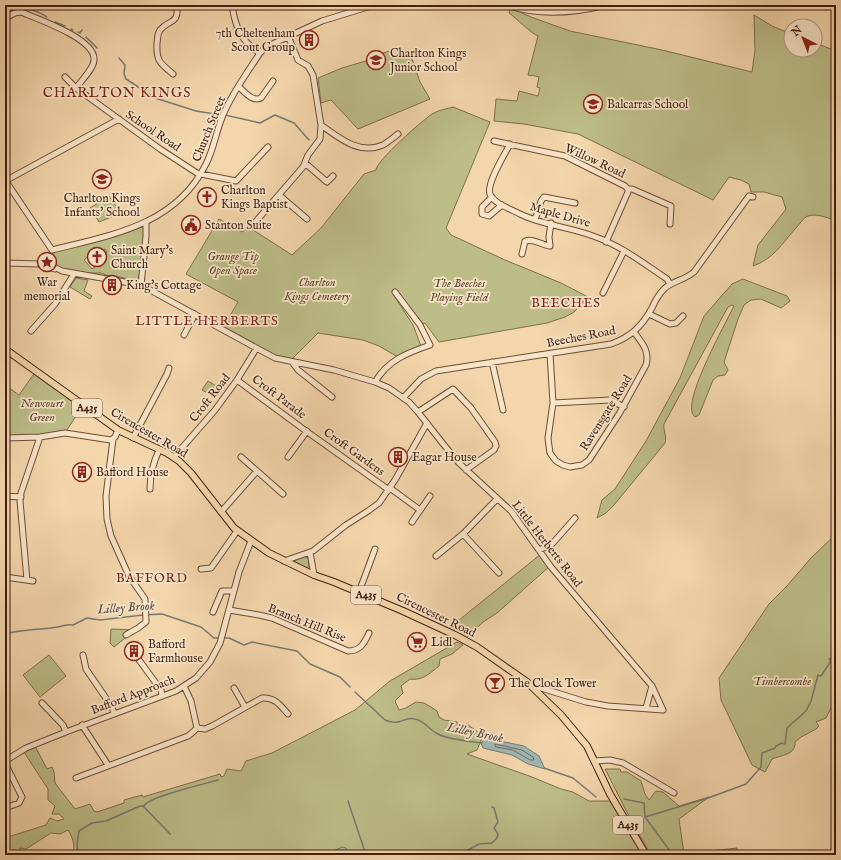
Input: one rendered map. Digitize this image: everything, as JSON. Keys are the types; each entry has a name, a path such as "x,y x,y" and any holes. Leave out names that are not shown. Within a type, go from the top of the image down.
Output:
{"main road":[{"name":"Cirencester Road","path":"5,349 118,430 159,450 184,465 221,512 237,530 251,541 284,561 314,575 359,592 462,638 536,690 571,726 587,746 610,794 646,855"}],"street":[{"path":"152,5 177,7 185,5"},
{"path":"232,5 235,23 239,33 248,45 260,53 266,47 322,21 374,5"},
{"path":"506,5 518,9 554,12 581,10 606,5"},
{"path":"173,74 159,61 157,51 158,36 161,29 176,19 178,15 177,7"},
{"path":"5,18 21,12 67,32 81,40 92,51 94,61 76,88"},
{"path":"252,226 305,163 308,155 320,139 321,125 315,70 298,60 288,36"},
{"name":"Church Street","path":"52,250 103,238 146,223 180,200 201,174 207,164 226,108 260,53"},
{"name":"School Road","path":"65,77 76,88 119,119 160,148 201,174"},
{"path":"238,87 256,100 268,92 273,81"},
{"path":"40,264 52,250 5,180 119,119"},
{"path":"321,125 350,144 364,148 374,148 382,145 398,134"},
{"name":"Willow Road","path":"494,141 565,156 626,186 628,189 632,189 671,206 670,224"},
{"path":"502,205 489,216 482,214 482,207 492,197 489,190 490,184 510,144"},
{"path":"201,174 236,181 268,147"},
{"path":"305,163 327,182 333,176"},
{"path":"606,242 628,189"},
{"path":"279,194 307,219"},
{"name":"Beeches Road","path":"403,398 421,379 432,372 611,344 624,339 642,324 659,295 670,284 687,278 694,272 749,196 753,197"},
{"name":"Maple Drive","path":"492,197 502,205 526,217 594,236 624,250 666,279 670,284"},
{"path":"535,220 541,201 544,197 575,203"},
{"path":"141,285 146,223"},
{"path":"522,254 525,241 533,240 550,246 549,230 551,223"},
{"path":"603,293 624,250"},
{"path":"48,256 52,265 56,269"},
{"name":"Little Herberts Road","path":"5,262 40,264 74,274 141,285 275,358 334,370 375,382 389,388 403,398 418,412 466,470 511,511 551,568 652,686 663,710 646,708"},
{"path":"31,331 55,304 74,274"},
{"path":"375,382 383,369 392,362 411,352 430,345 420,325 395,292"},
{"path":"184,335 195,314"},
{"path":"649,314 670,324 676,323 683,316"},
{"name":"Ravensgate Road","path":"550,354 553,403 548,438 549,449 556,461 570,467 578,466 587,461 624,407 647,361 645,348 634,332"},
{"name":"Croft Road","path":"174,458 214,412 237,380 256,349"},
{"path":"292,362 298,370 332,397"},
{"path":"492,362 503,410"},
{"path":"133,438 169,368"},
{"name":"Croft Gardens","path":"237,380 420,510"},
{"path":"418,412 453,390 468,405 496,444 494,450 466,470"},
{"path":"553,403 610,400 624,407"},
{"path":"284,561 316,549 346,525 374,507 389,489 427,423"},
{"path":"118,430 113,439 106,496 107,519 111,536 129,576 145,599 146,606 146,622 126,635"},
{"path":"288,457 307,431"},
{"path":"5,438 40,438 66,433 107,440 113,439"},
{"path":"27,580 20,505 21,497 40,438"},
{"path":"150,488 152,466 159,450"},
{"path":"241,457 283,494"},
{"path":"221,512 257,471"},
{"path":"5,496 21,497"},
{"path":"412,522 430,496"},
{"path":"436,556 463,534 497,499"},
{"path":"539,550 552,544 575,518"},
{"path":"201,569 212,568 237,530"},
{"path":"463,534 499,573"},
{"name":"Bafford Approach","path":"5,762 26,748 82,725 162,696 184,686 196,678 206,668 220,643 239,572 251,541"},
{"path":"359,592 375,549"},
{"path":"310,552 314,575"},
{"path":"5,577 33,581"},
{"path":"213,612 222,591 233,592"},
{"name":"Branch Hill Rise","path":"229,610 272,618 348,651 356,650 361,647 369,633"},
{"path":"83,655 86,669 112,707 114,713"},
{"path":"139,660 161,690 162,696"},
{"path":"184,686 191,701 197,728"},
{"path":"536,690 541,688 576,700 608,706 646,708 652,686"},
{"path":"234,688 245,707"},
{"path":"197,728 205,729 212,726 262,698 275,700 288,714"},
{"path":"42,703 63,725 66,732"},
{"path":"82,725 108,765"},
{"path":"76,778 188,736 197,728"},
{"path":"595,761 610,760 624,762 674,794"},
{"path":"5,762 22,798 19,803 5,808"}],"green space":[{"name":"Balcarras School","path":"510,8 570,31 662,50 752,72 755,50 754,15 783,31 783,58 823,58 823,46 836,51 836,221 819,215 811,215 806,217 772,255 753,266 758,245 786,209 782,197 764,192 751,192 749,184 729,177 713,200 578,134 524,124 494,121 496,99 517,101 519,91 538,96 540,88 537,87 539,77 528,75 538,36 509,13"},
{"path":"392,50 395,58 410,53 420,82 430,99 358,129 331,100 321,103 318,78 342,68 369,60 372,68 384,63 381,54"},
{"path":"453,107 490,122 446,228 451,235 505,260 561,283 588,297 574,312 565,317 547,323 439,342 425,323 423,324 397,291 393,294 413,325 421,346 398,357 379,346 363,340 318,333 293,358 292,362 275,358 222,329 238,302 186,274 219,219 242,232 248,227 292,255 321,228 364,174 376,170 383,158 391,150 432,114"},
{"path":"109,196 121,213 99,222 90,208"},
{"path":"143,227 145,228 139,278 135,281 120,277 108,276 101,273 87,273 57,268 52,257 53,252","holes":["97,248 98,250 101,248 103,250 105,249 107,252 104,255 107,259 92,269 84,260 95,251 94,250"]},
{"path":"76,278 88,280 84,291 92,296 90,299 70,287"},
{"path":"743,279 787,296 790,301 781,308 761,299 751,300 744,305 724,362 728,370 725,375 718,376 713,380 699,415 695,417 692,413 692,403 695,390 707,359 734,306 732,305 728,307 664,424 666,438 665,443 614,505 606,513 597,518 602,500 615,489 646,441 680,378 704,316 732,284"},
{"name":"Newcourt Green","path":"36,371 83,405 65,433 5,438 5,385 19,395"},
{"path":"208,381 218,387 214,393 216,395 214,397 202,390"},
{"name":"Timbercombe","path":"836,534 836,698 826,718 816,722 819,726 795,742 795,746 791,752 772,759 765,772 752,765 721,700 719,678 769,604 811,558"},
{"path":"541,554 550,566 466,638 448,629"},
{"path":"303,556 308,558 309,566 307,569 294,563 293,561 296,558"},
{"path":"111,629 135,630 114,647 110,643"},
{"path":"457,642 463,645 452,654 440,659 439,666 432,672 422,678 410,679 401,686 403,693 395,701 399,710 416,702 424,703 437,711 439,717 444,720 457,722 459,726 467,724 483,736 477,750 467,754 561,789 573,792 589,801 614,801 645,855 72,855 74,848 68,830 60,834 51,833 26,849 20,848 19,854 7,855 5,853 5,836 8,837 46,825 50,818 57,821 64,819 59,814 52,814 55,806 48,800 48,789 24,752 35,746 47,769 52,767 55,783 75,809 90,804 94,811 97,812 124,803 124,800 142,795 143,797 220,774 221,777 224,776 227,769 241,771 246,761 272,753 355,710 390,681"},
{"path":"49,655 66,676 40,697 23,675"},
{"path":"605,769 620,769 621,772 627,772 641,781 645,794 649,800 656,791 663,792 679,806 709,797 679,819 684,854 737,848 737,855 651,855 633,824"}],"water":[{"path":"485,738 524,746 539,756 545,769 528,764 512,755 483,748 481,743"},
{"path":"342,847 346,848 350,855 324,855"}],"waterway":[{"path":"8,5 8,15"},
{"path":"34,10 36,5"},
{"path":"9,10 20,8"},
{"path":"26,9 32,10 47,17"},
{"path":"55,22 65,26"},
{"path":"78,32 80,33 82,30"},
{"path":"86,37 97,48"},
{"path":"119,58 125,65 124,74 126,79 155,98 196,111 221,115"},
{"path":"225,115 260,123 275,115 294,123 309,140"},
{"name":"Lilley Brook","path":"5,634 18,631 73,625 87,618 100,620 162,614 201,627 214,638 220,638"},
{"name":"Lilley Brook","path":"223,638 229,638 244,645 252,642 297,651 310,664 340,677 350,687"},
{"path":"645,817 708,798 746,784 761,767 762,753 775,748 782,743 785,744 787,728 806,711 811,701 818,675 821,676 831,661 829,659 836,655"},
{"name":"Lilley Brook","path":"355,692 385,720 390,722 398,722 411,718 421,721 433,731 446,737 482,743"},
{"name":"Lilley Brook","path":"544,768 573,778 596,797"},
{"path":"144,806 148,802 165,795 218,780"},
{"name":"Lilley Brook","path":"624,799 644,803 645,817 673,855"},
{"path":"348,801 366,855"},
{"path":"78,855 77,844 79,831 92,823 106,821 140,806 143,806 170,834"},
{"path":"459,855 479,844 492,843 497,838 498,834 494,828 498,822 494,808 492,807"}],"place":[{"name":"7th Cheltenham Scout Group","path":"309,40"},
{"name":"Charlton Kings Junior School","path":"376,60"},
{"name":"Balcarras School","path":"593,104"},
{"name":"Charlton Kings Infants' School","path":"102,179"},
{"name":"Charlton Kings Baptist","path":"207,197"},
{"name":"Stanton Suite","path":"191,225"},
{"name":"Saint Mary's Church","path":"97,257"},
{"name":"War memorial","path":"47,262"},
{"name":"King's Cottage","path":"112,285"},
{"name":"Eagar House","path":"398,457"},
{"name":"Bafford House","path":"82,472"},
{"name":"Lidl","path":"417,642"},
{"name":"Bafford Farmhouse","path":"134,651"},
{"name":"The Clock Tower","path":"495,683"}],"district":[{"name":"CHARLTON KINGS","path":"117,93"},
{"name":"BEECHES","path":"566,303"},
{"name":"LITTLE HERBERTS","path":"207,321"},
{"name":"BAFFORD","path":"152,578"}],"park label":[{"name":"Grange Tip Open Space","path":"233,263"},
{"name":"Charlton Kings Cemetery","path":"317,289"},
{"name":"The Beeches Playing Field","path":"459,290"}]}
